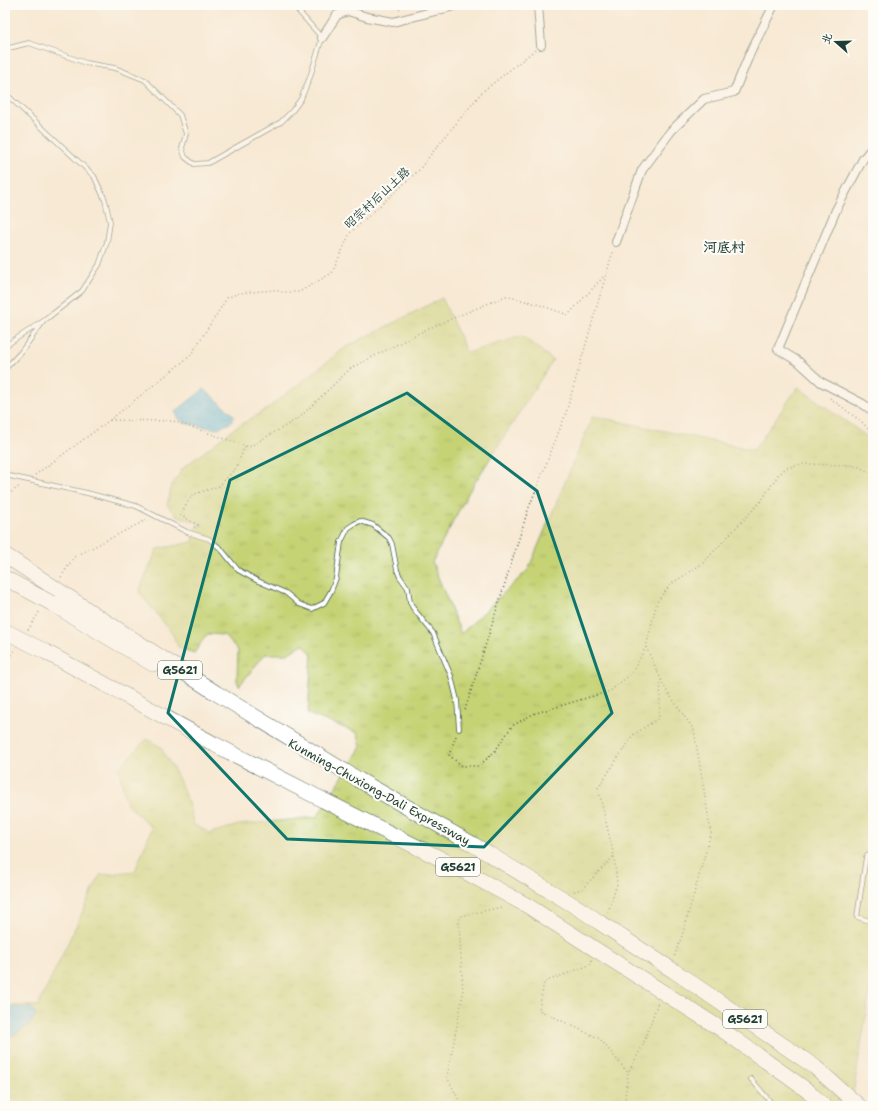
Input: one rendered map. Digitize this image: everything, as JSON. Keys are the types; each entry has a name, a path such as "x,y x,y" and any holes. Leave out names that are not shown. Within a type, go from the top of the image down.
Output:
{"highway":[{"name":"G5621","path":"5,555 216,693 359,780"},
{"name":"Kunming-Chuxiong-Dali Expressway","path":"5,578 44,604 272,734 359,780 474,845 583,911 605,921 672,965 815,1067 860,1106"},
{"name":"G5621","path":"5,631 214,744 451,864 528,906 590,949 720,1029 808,1091 824,1106"}],"street":[{"path":"322,38 337,15 348,11 367,17 393,22 458,5"},
{"path":"538,5 541,45"},
{"path":"616,242 642,170 671,131 704,99 734,92 750,53 774,5"},
{"path":"873,147 863,159 836,210 778,349 799,362 821,382 863,404 873,411"}],"lane":[{"path":"5,49 30,43 86,63 115,68 145,80 180,115 186,134 182,148 185,157 194,164 208,163 281,122 301,99 310,77 322,38 293,5"},
{"path":"5,93 94,176 105,200 110,222 107,242 99,266 82,291 45,320 5,346"},
{"path":"5,369 21,352 45,320"},
{"path":"5,475 87,493 136,506 187,532 209,539 221,549 238,570 258,581 286,593 299,604 312,609 324,603 332,591 336,578 341,542 348,528 360,521 373,524 389,538 392,544 397,570 408,588 410,602 433,633 451,676 458,700 459,729"},
{"path":"873,852 866,857 857,917 873,922"},
{"path":"751,1079 774,1106"}],"path":[{"name":"昭宗村后山土路","path":"5,497 110,420 190,356 227,298 239,293 274,290 283,292 299,292 332,273 350,233 419,170 482,92 541,45"},
{"path":"616,242 565,416 528,510 459,729 449,755 462,766 479,766 495,751 512,726 533,714 610,691 632,673 646,647 657,602 671,584 703,563 762,500 778,475 786,468 801,464 850,465 859,467 873,474"},
{"path":"110,420 173,421 249,447 299,418 351,368 427,329 506,296 537,304 568,316 606,274"},
{"path":"821,382 823,392 862,422 873,434"},
{"path":"187,532 198,525 180,515 192,495 218,486 236,468 245,446"},
{"path":"58,582 74,556 156,515"},
{"path":"25,634 44,604"},
{"path":"5,665 18,645"},
{"path":"646,647 666,690 694,730 711,833 682,936 672,965"},
{"path":"605,921 617,884 614,856"},
{"path":"590,949 590,965 544,982 539,1010 600,1039 628,1073"},
{"path":"624,1106 628,1073 643,1045 660,997"}],"highlighted area":[{"path":"407,393 537,491 612,713 484,847 287,839 168,713 230,480"}],"green space":[{"path":"442,298 467,353 522,336 553,360 468,493 432,562 461,634 528,570 593,416 754,450 798,387 873,441 873,973 851,1106 5,1106 5,1004 38,1006 100,875 135,871 152,828 127,804 118,768 147,739 161,747 180,782 194,825 210,833 239,825 317,817 361,747 358,733 308,714 312,654 303,644 287,654 265,654 239,686 237,681 238,650 224,635 207,634 194,653 178,647 172,633 139,592 157,549 193,542 196,527 203,525 176,515 167,505 172,485 183,468 235,428 267,409 346,347"}],"water":[{"path":"204,389 235,416 230,423 216,429 185,423 179,419 175,412"},
{"path":"5,1007 32,1008 36,1014 31,1023 19,1032 5,1039"}],"district":[{"name":"河底村","path":"724,247"}]}
